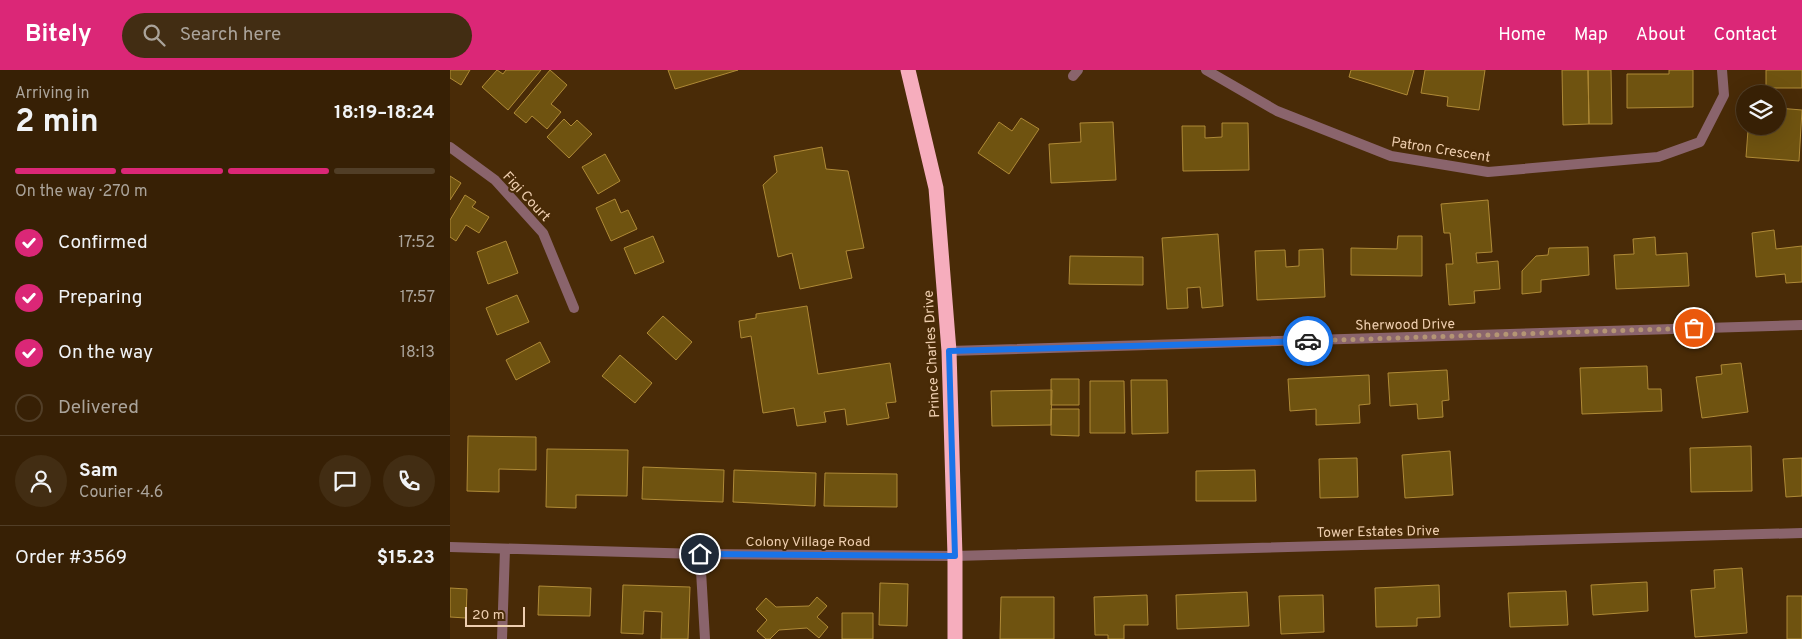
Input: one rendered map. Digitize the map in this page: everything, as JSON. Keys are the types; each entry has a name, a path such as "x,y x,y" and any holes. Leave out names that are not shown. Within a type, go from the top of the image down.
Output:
{"highway":[{"name":"Prince Charles Drive","path":"908,70 936,188 949,351 955,556 955,639"}],"street":[{"name":"Patron Crescent","path":"1206,70 1277,111 1390,156 1488,172 1658,157 1700,142 1724,95 1722,70"},
{"name":"Figi Court","path":"450,147 495,180 543,233 574,308"},
{"name":"Sherwood Drive","path":"949,351 1802,325"},
{"name":"Tower Estates Drive","path":"955,556 1802,534"},
{"name":"Colony Village Road","path":"450,547 700,554 955,556"},
{"path":"502,639 505,549"},
{"path":"700,554 705,639"}],"building":[{"path":"450,70 470,70 461,85 450,78"},
{"path":"497,70 503,74 506,70 541,70 508,110 482,87"},
{"path":"550,70 567,85 551,104 561,112 547,129 532,116 526,123 514,113"},
{"path":"668,70 738,70 675,89"},
{"path":"1351,70 1414,70 1407,95 1349,77"},
{"path":"1425,70 1485,70 1479,110 1447,106 1448,97 1421,93"},
{"path":"1562,70 1588,70 1589,124 1563,125"},
{"path":"1588,70 1611,70 1612,124 1589,124"},
{"path":"1669,70 1693,70 1693,107 1627,108 1627,74 1669,74"},
{"path":"1766,70 1802,70 1802,88 1786,88 1786,85 1766,85"},
{"path":"1786,109 1802,110 1799,161 1746,157 1748,135 1786,135"},
{"path":"1021,118 1039,129 1009,174 978,153 999,122 1012,131"},
{"path":"564,119 571,126 577,120 592,134 569,158 547,137"},
{"path":"1113,122 1116,180 1051,183 1049,144 1081,142 1080,123"},
{"path":"1222,123 1248,123 1249,170 1183,171 1182,126 1205,126 1205,138 1222,137"},
{"path":"822,147 826,169 848,171 864,248 846,251 852,278 800,289 792,253 778,257 763,185 777,172 774,156"},
{"path":"605,154 620,181 598,194 582,167"},
{"path":"450,176 461,183 450,200"},
{"path":"465,195 476,202 472,207 489,217 479,233 466,225 456,241 450,237 450,220"},
{"path":"615,199 621,213 628,210 637,229 611,241 596,208"},
{"path":"1488,200 1492,252 1476,253 1477,263 1498,261 1500,289 1474,291 1475,303 1449,305 1446,264 1453,264 1450,233 1444,233 1441,204"},
{"path":"1774,230 1776,249 1802,246 1802,282 1786,283 1785,274 1756,277 1752,233"},
{"path":"1218,234 1223,306 1202,308 1200,287 1187,288 1188,308 1167,309 1162,238"},
{"path":"653,236 664,262 635,274 624,248"},
{"path":"1398,236 1422,236 1422,276 1351,275 1351,248 1397,249"},
{"path":"1655,237 1656,255 1687,253 1689,286 1616,289 1614,255 1634,254 1633,239"},
{"path":"506,241 518,273 488,284 477,252"},
{"path":"1588,247 1589,275 1541,280 1541,292 1522,294 1522,271 1536,256 1548,255 1549,248"},
{"path":"1323,249 1325,297 1257,300 1255,251 1285,250 1286,267 1299,266 1299,250"},
{"path":"1070,256 1143,257 1143,285 1069,284"},
{"path":"517,295 529,322 497,335 486,308"},
{"path":"807,306 818,374 890,363 896,402 886,403 889,418 847,425 845,409 824,412 826,422 797,426 794,408 763,413 751,336 741,338 739,321 756,318 756,314"},
{"path":"663,316 692,342 676,360 647,333"},
{"path":"540,342 550,362 516,380 506,360"},
{"path":"620,355 652,383 635,403 602,376"},
{"path":"1741,363 1748,412 1702,418 1696,377 1722,374 1721,365"},
{"path":"1647,366 1648,389 1661,389 1662,411 1582,414 1580,368"},
{"path":"1447,370 1449,400 1442,401 1443,417 1418,419 1417,404 1390,406 1388,373"},
{"path":"1369,375 1370,404 1359,405 1360,423 1316,425 1316,409 1290,411 1288,379"},
{"path":"1051,379 1079,379 1079,405 1051,405"},
{"path":"1131,380 1167,380 1168,433 1132,434"},
{"path":"1090,381 1124,381 1125,433 1090,433"},
{"path":"1052,390 1051,425 992,426 991,391"},
{"path":"1051,409 1079,409 1079,436 1051,435"},
{"path":"468,436 536,437 536,470 499,469 499,492 467,491"},
{"path":"1751,446 1752,491 1691,492 1690,448"},
{"path":"547,449 628,450 627,496 576,495 576,508 546,507"},
{"path":"1450,451 1453,495 1405,498 1402,455"},
{"path":"1357,458 1358,497 1320,498 1319,459"},
{"path":"1802,458 1802,496 1786,497 1783,459"},
{"path":"643,467 724,470 723,502 642,499"},
{"path":"734,470 816,473 815,506 733,502"},
{"path":"1255,470 1256,501 1196,501 1196,471"},
{"path":"825,473 897,474 897,507 824,506"},
{"path":"1742,568 1747,633 1695,637 1691,590 1715,588 1714,570"},
{"path":"1647,582 1648,611 1593,615 1591,585"},
{"path":"880,583 908,584 907,626 879,625"},
{"path":"623,585 690,587 688,639 661,639 662,612 644,611 643,634 621,633"},
{"path":"1439,585 1440,617 1417,618 1417,626 1376,627 1375,588"},
{"path":"539,586 591,588 590,616 538,615"},
{"path":"450,588 467,589 466,618 450,617"},
{"path":"1566,591 1568,625 1510,627 1508,593"},
{"path":"1247,592 1249,626 1177,629 1176,595"},
{"path":"1147,595 1148,625 1124,625 1124,639 1108,639 1108,635 1095,635 1094,597"},
{"path":"1323,595 1324,632 1281,634 1279,596"},
{"path":"1787,596 1802,596 1802,639 1787,639"},
{"path":"817,597 827,606 817,617 828,627 819,638 807,628 779,630 770,639 766,639 757,631 767,620 756,609 766,598 776,607 809,606"},
{"path":"1001,597 1054,597 1054,639 1000,639"},
{"path":"842,613 873,613 873,639 842,639"}],"way so far":[{"path":"1308,341 1694,328"}],"route":[{"path":"700,554 955,556 949,351 1308,341"}]}
